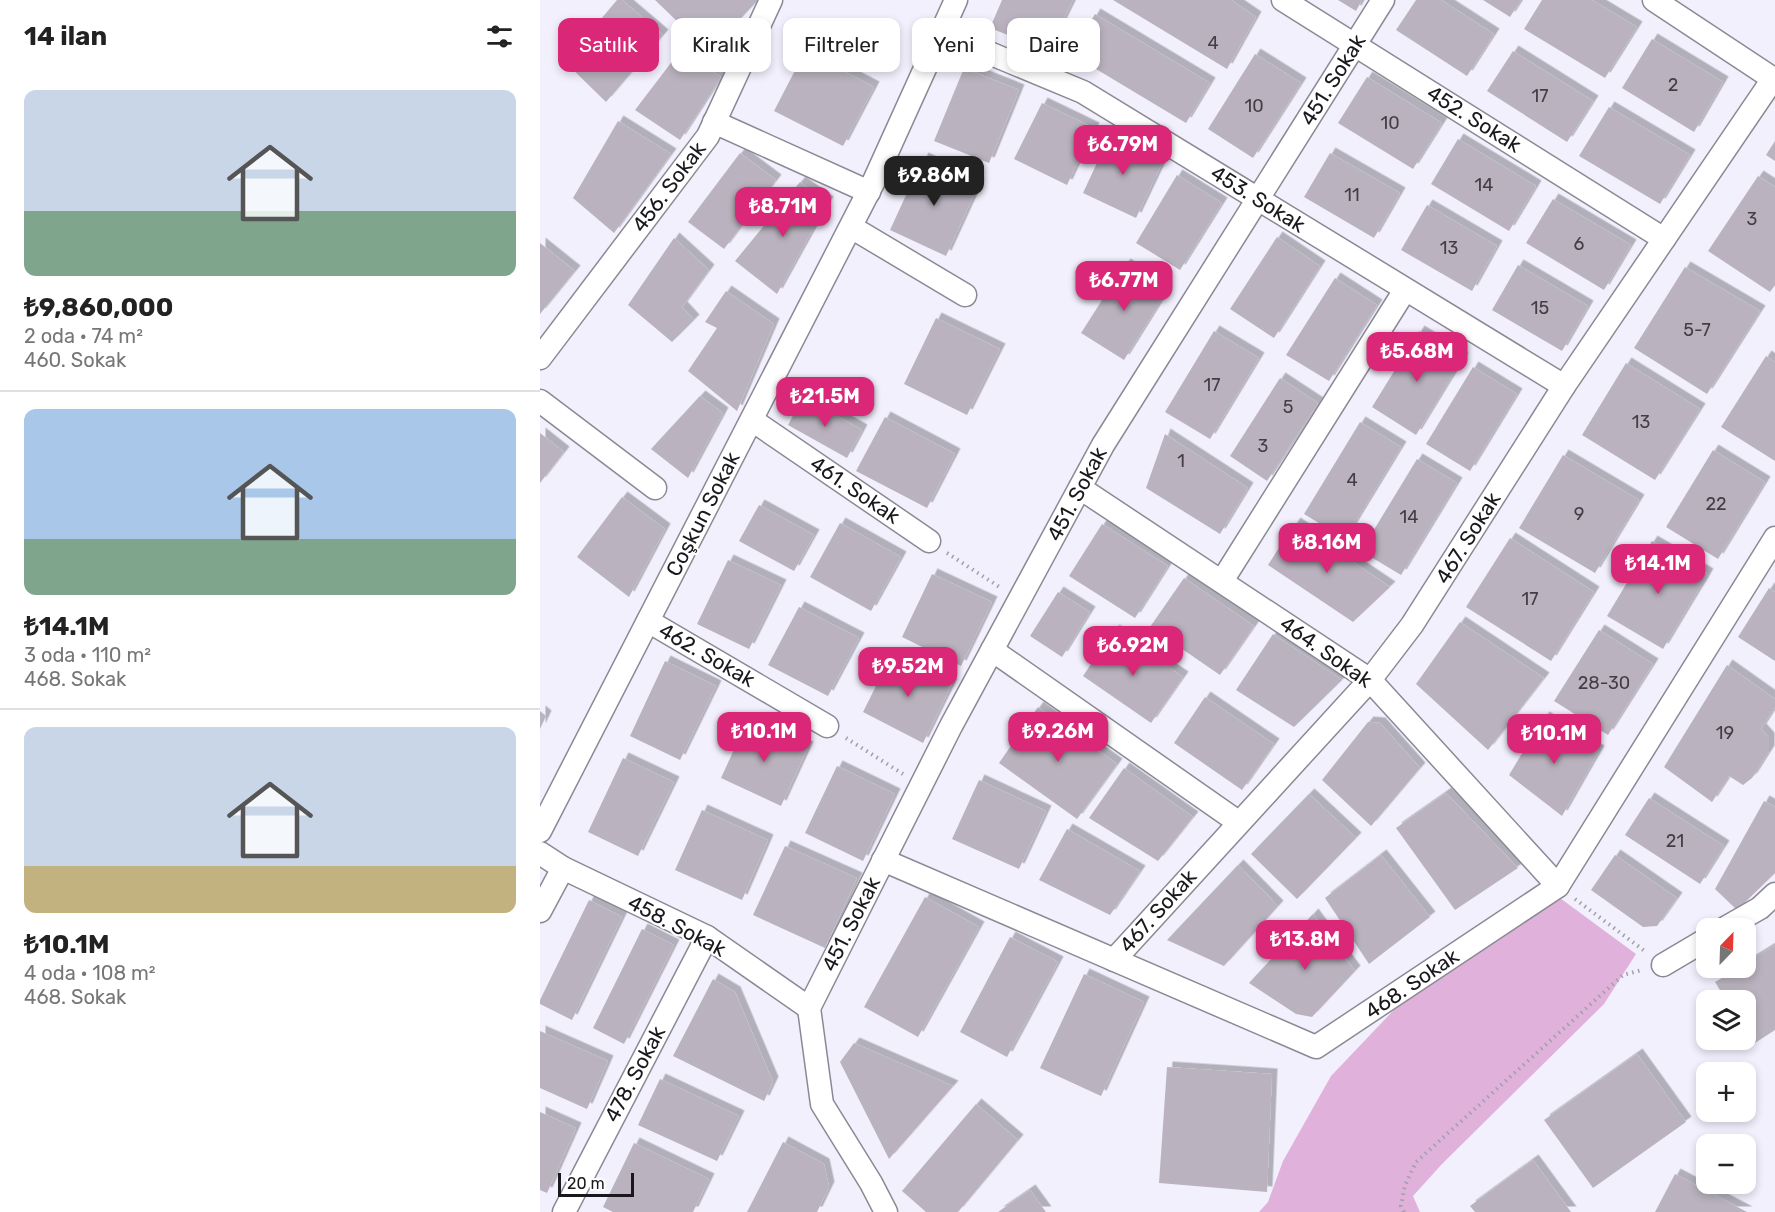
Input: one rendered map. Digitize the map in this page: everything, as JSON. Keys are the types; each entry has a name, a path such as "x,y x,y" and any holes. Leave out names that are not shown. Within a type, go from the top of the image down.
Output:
{"street":[{"name":"456. Sokak","path":"540,358 708,136 771,0"},
{"name":"Coşkun Sokak","path":"948,18 956,0"},
{"name":"452. Sokak","path":"1283,0 1664,239"},
{"name":"451. Sokak","path":"809,1008 992,650 1103,445 1383,0"},
{"path":"1654,0 1774,79"},
{"name":"453. Sokak","path":"995,55 1083,92 1564,386"},
{"name":"Coşkun Sokak","path":"540,831 851,227 923,72"},
{"name":"467. Sokak","path":"1114,960 1370,680 1412,625 1564,386 1774,79"},
{"path":"714,122 868,192"},
{"path":"851,227 965,296"},
{"path":"1222,581 1405,290"},
{"path":"540,401 655,488"},
{"name":"461. Sokak","path":"752,420 929,541"},
{"name":"464. Sokak","path":"1080,488 1370,680 1558,886"},
{"name":"468. Sokak","path":"883,860 1316,1047 1558,886 1775,538"},
{"name":"462. Sokak","path":"648,621 827,726"},
{"path":"992,650 1238,822"},
{"name":"458. Sokak","path":"540,853 563,868 707,937 809,1008"},
{"path":"540,911 563,868"},
{"path":"1742,918 1760,908 1775,894"},
{"name":"478. Sokak","path":"564,1212 707,937"},
{"path":"1663,965 1696,946"},
{"path":"809,1008 822,1104 871,1183 886,1212"}],"path":[{"path":"929,541 1021,600"},
{"path":"827,726 921,786"},
{"path":"1558,886 1663,965"},
{"path":"1404,1212 1401,1206 1405,1185 1416,1162 1623,975 1663,965"}],"shaded area":[{"path":"1560,898 1636,954 1604,1004 1442,1164 1413,1196 1420,1212 1259,1212 1268,1202 1283,1161 1331,1076 1410,993"}],"building":[{"path":"617,0 622,0 643,18 602,18"},
{"path":"655,0 758,0 741,18 674,18"},
{"path":"1002,0 1073,0 1064,18 1007,18 1007,35 995,30 994,18"},
{"path":"1113,0 1231,0 1256,17 1227,69"},
{"path":"1338,0 1362,0 1356,11"},
{"path":"1416,0 1441,0 1494,34 1467,76 1396,30"},
{"path":"1483,0 1521,0 1510,17"},
{"path":"1542,0 1592,0 1637,27 1605,78 1524,29"},
{"path":"1095,14 1210,83 1186,123 1100,71 1100,18 1093,18"},
{"path":"1652,39 1723,82 1694,132 1622,88"},
{"path":"1513,51 1593,101 1567,142 1487,91"},
{"path":"1255,54 1301,83 1253,158 1208,129"},
{"path":"671,63 671,72 713,72 721,77 680,140 635,110"},
{"path":"575,72 632,72 606,102"},
{"path":"794,72 845,72 874,87 843,146 774,111"},
{"path":"962,72 974,72 1019,90 989,163 934,141"},
{"path":"1367,77 1442,123 1413,169 1338,123"},
{"path":"1042,103 1094,128 1067,185 1014,159"},
{"path":"1609,107 1690,155 1660,204 1579,156"},
{"path":"618,121 671,154 614,233 573,198"},
{"path":"1110,135 1164,159 1136,218 1083,193"},
{"path":"1458,139 1536,186 1509,231 1431,184"},
{"path":"1775,141 1775,161 1766,155"},
{"path":"740,153 776,180 724,249 688,222"},
{"path":"1330,153 1400,193 1374,238 1304,197"},
{"path":"923,158 979,184 946,256 890,230"},
{"path":"1177,175 1222,203 1180,270 1136,243"},
{"path":"1758,176 1775,187 1775,285 1770,292 1708,251"},
{"path":"800,182 828,202 777,294 735,261"},
{"path":"1553,199 1631,245 1604,290 1526,243"},
{"path":"1427,205 1497,246 1472,291 1401,250"},
{"path":"1277,237 1320,266 1274,338 1230,309"},
{"path":"674,238 709,270 682,307 694,320 672,342 628,305"},
{"path":"540,243 575,271 540,314"},
{"path":"1125,264 1167,291 1124,360 1081,333"},
{"path":"1518,265 1588,306 1562,351 1492,310"},
{"path":"1685,267 1760,311 1707,394 1634,348"},
{"path":"1335,278 1377,305 1329,381 1286,355"},
{"path":"726,291 774,324 737,411 688,371 717,328 705,322"},
{"path":"936,318 1000,349 967,415 904,384"},
{"path":"1214,331 1259,358 1210,439 1165,412"},
{"path":"1419,331 1463,358 1416,435 1372,407"},
{"path":"1766,356 1775,362 1775,461 1721,427"},
{"path":"1626,363 1700,409 1655,480 1582,435"},
{"path":"1473,367 1517,394 1470,471 1426,444"},
{"path":"1280,378 1318,403 1267,481 1230,456"},
{"path":"700,396 723,413 688,478 651,449"},
{"path":"803,397 862,430 847,458 788,425"},
{"path":"885,417 955,454 927,508 856,471"},
{"path":"1360,422 1401,447 1345,539 1304,514"},
{"path":"540,433 564,452 540,483"},
{"path":"1165,434 1248,488 1220,534 1146,488"},
{"path":"1713,450 1765,482 1718,559 1666,527"},
{"path":"1563,455 1639,500 1595,573 1519,528"},
{"path":"1417,459 1457,483 1401,575 1361,551"},
{"path":"622,497 665,529 629,597 577,557"},
{"path":"759,505 814,535 794,571 739,541"},
{"path":"840,523 901,557 871,611 810,577"},
{"path":"1295,523 1390,587 1353,622 1268,565"},
{"path":"1102,524 1168,566 1135,618 1069,576"},
{"path":"1510,538 1594,592 1551,661 1466,607"},
{"path":"1652,541 1708,574 1663,649 1607,616"},
{"path":"728,560 781,585 749,649 697,624"},
{"path":"932,574 992,602 961,666 902,637"},
{"path":"1184,578 1254,626 1220,675 1150,627"},
{"path":"1769,588 1775,592 1775,661 1738,637"},
{"path":"1058,592 1090,612 1062,657 1030,636"},
{"path":"799,607 859,638 828,696 768,665"},
{"path":"1460,622 1544,678 1488,750 1416,684"},
{"path":"1114,630 1183,677 1151,723 1083,676"},
{"path":"1599,630 1653,664 1608,735 1554,701"},
{"path":"1273,634 1342,680 1294,727 1236,690"},
{"path":"892,654 952,684 923,743 863,712"},
{"path":"665,661 716,686 680,760 630,736"},
{"path":"1727,665 1775,699 1775,707 1761,729 1769,738 1769,751 1752,778 1743,785 1729,776 1712,802 1664,767"},
{"path":"1205,697 1274,744 1242,790 1174,743"},
{"path":"1038,707 1117,764 1077,819 999,763"},
{"path":"540,711 546,716 540,729"},
{"path":"1544,717 1599,751 1562,816 1509,775"},
{"path":"748,719 808,747 781,806 721,778"},
{"path":"1368,722 1380,723 1420,768 1371,826 1322,780"},
{"path":"623,758 674,782 638,856 588,832"},
{"path":"837,766 895,794 863,861 805,833"},
{"path":"1124,768 1193,817 1158,861 1089,818"},
{"path":"979,780 1046,811 1019,869 952,839"},
{"path":"1446,793 1518,868 1455,910 1396,828"},
{"path":"1309,794 1356,838 1297,899 1251,854"},
{"path":"1649,798 1724,846 1700,884 1625,835"},
{"path":"1764,801 1775,807 1775,873 1737,910 1715,889"},
{"path":"702,810 768,840 742,900 675,870"},
{"path":"1067,829 1140,871 1110,915 1039,880"},
{"path":"785,846 857,878 825,948 753,915"},
{"path":"1381,855 1430,917 1369,964 1325,898"},
{"path":"1615,855 1677,898 1657,926 1643,927 1591,890"},
{"path":"1238,865 1278,906 1224,966 1167,940"},
{"path":"925,897 979,927 918,1037 864,1007"},
{"path":"589,900 622,917 572,1020 540,1004 540,1000"},
{"path":"1313,914 1355,971 1312,1017 1296,1014 1249,983"},
{"path":"642,929 674,945 624,1044 593,1028"},
{"path":"1010,937 1058,962 1007,1057 960,1032"},
{"path":"1775,945 1775,1030 1756,1042 1756,990 1720,990 1715,982 1722,978 1756,978 1756,957"},
{"path":"1084,974 1144,1002 1101,1096 1040,1068"},
{"path":"713,979 735,992 773,1082 764,1101 673,1056"},
{"path":"540,1031 608,1061 587,1109 540,1088"},
{"path":"854,1043 953,1086 889,1159 840,1062"},
{"path":"1637,1054 1686,1122 1593,1188 1544,1120"},
{"path":"1167,1067 1272,1074 1267,1192 1159,1183"},
{"path":"660,1079 739,1116 717,1161 638,1125"},
{"path":"976,1104 1018,1140 958,1212 926,1212 902,1191"},
{"path":"540,1112 576,1128 547,1193 540,1190"},
{"path":"783,1142 824,1164 829,1187 817,1212 747,1212"},
{"path":"634,1143 709,1179 693,1212 613,1212 603,1207"},
{"path":"1533,1160 1571,1212 1475,1212 1470,1206"},
{"path":"1675,1174 1696,1185 1696,1194 1713,1194 1747,1212 1655,1212"},
{"path":"1030,1190 1046,1212 998,1212"}]}
